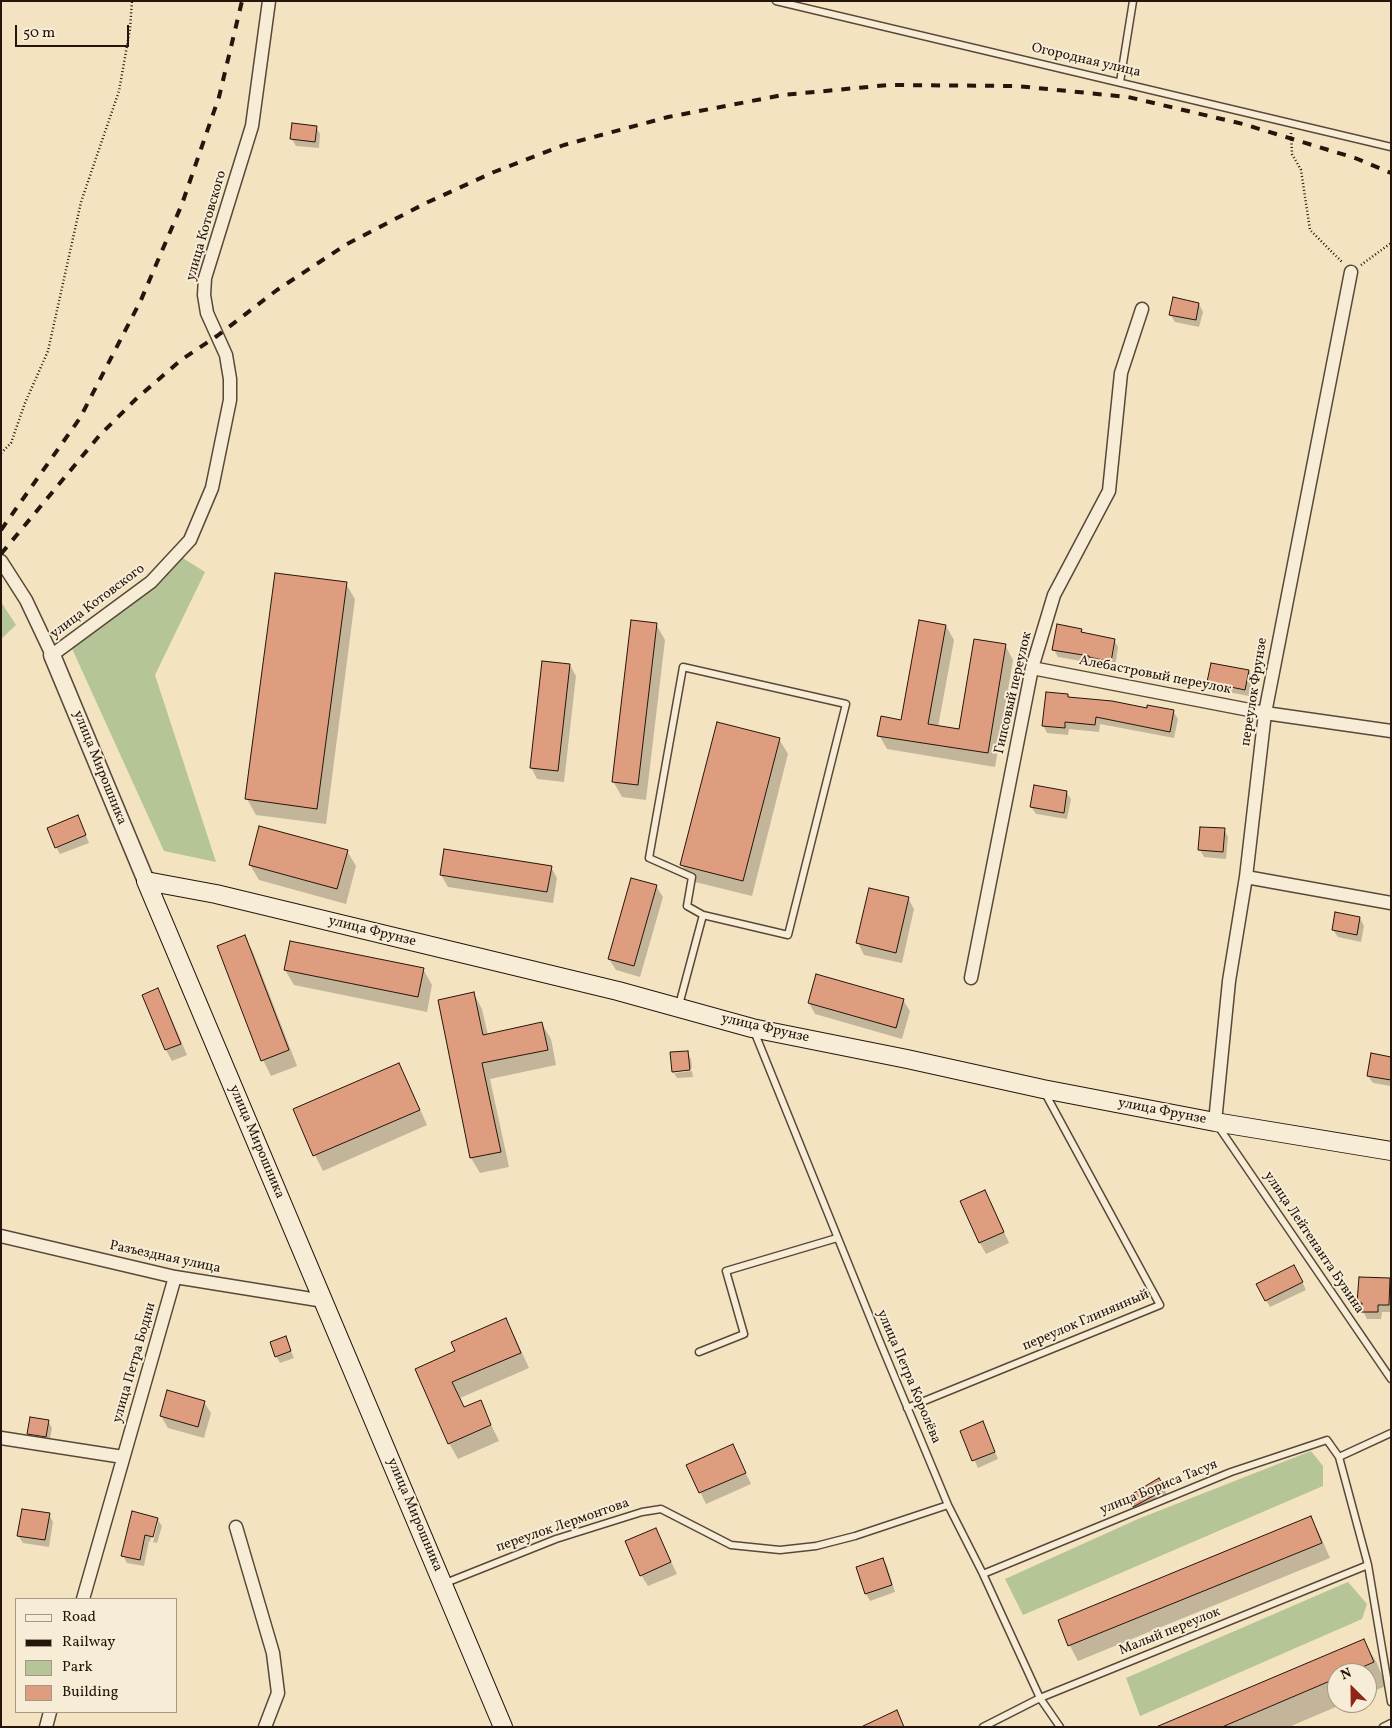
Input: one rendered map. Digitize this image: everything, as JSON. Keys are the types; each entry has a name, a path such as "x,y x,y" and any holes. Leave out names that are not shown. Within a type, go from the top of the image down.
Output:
{"main road":[{"name":"улица Фрунзе","path":"146,881 226,896 678,1006 752,1028 1043,1089 1215,1122 1391,1151"},
{"name":"улица Мирошника","path":"146,881 503,1727"}],"street":[{"name":"улица Котовского","path":"52,655 151,582 190,540 212,488 230,400 230,379 226,355 207,313 204,295 205,278 252,126 269,1"},
{"name":"переулок Фрунзе","path":"1215,1122 1229,981 1246,877 1265,713 1351,272"},
{"name":"Гипсовый переулок","path":"971,978 1032,668 1054,595 1108,492 1121,373 1142,309"},
{"name":"улица Мирошника","path":"1,561 26,600 52,655 146,881"},
{"name":"Алебастровый переулок","path":"1032,668 1265,713 1391,731"},
{"path":"1246,877 1391,902"},
{"name":"Разъездная улица","path":"1,1236 175,1277 324,1301"},
{"name":"улица Петра Бодни","path":"82,1598 175,1277"},
{"path":"1,1438 123,1457"},
{"path":"236,1527 273,1652 278,1693 265,1727"},
{"path":"46,1727 50,1713"}],"lane":[{"name":"Огородная улица","path":"776,1 1391,147"},
{"path":"1120,82 1133,1"},
{"path":"683,667 846,704 788,935 703,915 687,906 692,877 649,858 683,667"},
{"path":"678,1006 703,915"},
{"name":"улица Петра Королёва","path":"752,1028 948,1505 1040,1698 1060,1727"},
{"name":"переулок Глинянный","path":"907,1408 1160,1305 1043,1089"},
{"name":"улица Лейтенанта Бувина","path":"1215,1122 1391,1379"},
{"path":"698,1352 744,1334 726,1271 838,1238"},
{"path":"1391,1434 1339,1457 1368,1565 1391,1702"},
{"name":"улица Бориса Тасуя","path":"982,1574 1230,1472 1318,1442 1327,1440 1339,1457"},
{"name":"переулок Лермонтова","path":"444,1584 556,1539 642,1512 661,1509 731,1545 780,1550 816,1546 856,1536 948,1505"},
{"name":"Малый переулок","path":"983,1727 1040,1698 1368,1565"},
{"path":"1383,1727 1391,1724"}],"path":[{"path":"1,453 11,442 25,403 48,351 81,202 119,91 130,29 132,1"},
{"path":"1290,122 1292,154 1301,170 1310,230 1351,272 1391,243"}],"green space":[{"path":"178,555 205,572 155,675 216,862 164,851 69,642"},
{"path":"1,602 16,625 1,639"},
{"path":"1311,1451 1323,1466 1323,1486 1023,1615 1005,1579 1138,1519"},
{"path":"1348,1582 1367,1604 1362,1619 1140,1716 1126,1678"}],"building":[{"path":"292,123 317,126 315,142 290,139"},
{"path":"1173,297 1199,303 1196,320 1169,315"},
{"path":"275,573 347,582 317,809 245,799"},
{"path":"631,620 657,623 638,785 612,782"},
{"path":"919,620 946,625 928,724 959,729 974,639 1006,644 988,753 877,736 881,716 901,720"},
{"path":"1057,624 1082,629 1081,632 1115,639 1111,662 1052,650"},
{"path":"542,661 570,664 558,771 530,768"},
{"path":"1211,663 1249,670 1245,690 1207,682"},
{"path":"1046,692 1068,694 1068,697 1112,701 1147,708 1147,705 1174,710 1170,732 1096,717 1095,725 1065,722 1065,728 1042,726"},
{"path":"717,722 780,738 743,881 680,865"},
{"path":"1034,785 1067,791 1064,813 1030,807"},
{"path":"78,815 86,835 55,848 47,828"},
{"path":"259,826 348,850 337,889 249,865"},
{"path":"1200,827 1225,828 1223,852 1198,850"},
{"path":"444,849 552,866 547,892 440,875"},
{"path":"631,878 657,885 634,966 608,959"},
{"path":"869,888 909,897 896,953 856,943"},
{"path":"1335,912 1360,917 1357,935 1332,930"},
{"path":"245,935 289,1050 261,1061 217,946"},
{"path":"290,941 424,968 418,997 284,970"},
{"path":"816,974 904,999 896,1028 808,1003"},
{"path":"158,988 181,1044 165,1050 142,995"},
{"path":"474,992 483,1035 542,1022 548,1050 482,1063 501,1152 470,1158 438,1000"},
{"path":"688,1051 690,1070 672,1072 670,1052"},
{"path":"1371,1053 1391,1057 1391,1080 1367,1076"},
{"path":"399,1063 420,1110 313,1156 293,1109"},
{"path":"985,1190 1004,1232 979,1243 960,1201"},
{"path":"1294,1265 1303,1282 1265,1301 1256,1284"},
{"path":"1359,1277 1390,1278 1389,1305 1378,1305 1378,1312 1361,1312 1362,1303 1357,1303"},
{"path":"506,1318 521,1353 452,1382 464,1407 481,1400 491,1425 448,1444 415,1369 455,1351 451,1342"},
{"path":"286,1336 291,1351 275,1357 270,1342"},
{"path":"167,1390 205,1401 198,1427 160,1416"},
{"path":"30,1417 49,1420 46,1437 27,1434"},
{"path":"983,1421 995,1452 972,1461 960,1431"},
{"path":"733,1444 746,1473 699,1493 686,1465"},
{"path":"1159,1478 1166,1489 1133,1507 1127,1497"},
{"path":"22,1509 50,1513 45,1540 17,1536"},
{"path":"132,1511 158,1518 153,1537 145,1535 140,1560 121,1556"},
{"path":"1311,1516 1322,1543 1068,1646 1058,1620"},
{"path":"656,1528 671,1562 640,1576 625,1541"},
{"path":"883,1558 892,1585 865,1594 856,1567"},
{"path":"1364,1639 1374,1662 1327,1663 1327,1682 1222,1727 1156,1727"},
{"path":"897,1710 904,1727 861,1727"}],"railway":[{"path":"1,530 80,418 141,300 182,204 219,97 242,1"},
{"path":"1,554 99,436 136,399 181,360 217,336 277,290 347,244 426,203 494,172 564,145 668,117 783,95 888,85 1017,86 1128,97 1243,124 1355,158 1391,173"}]}
